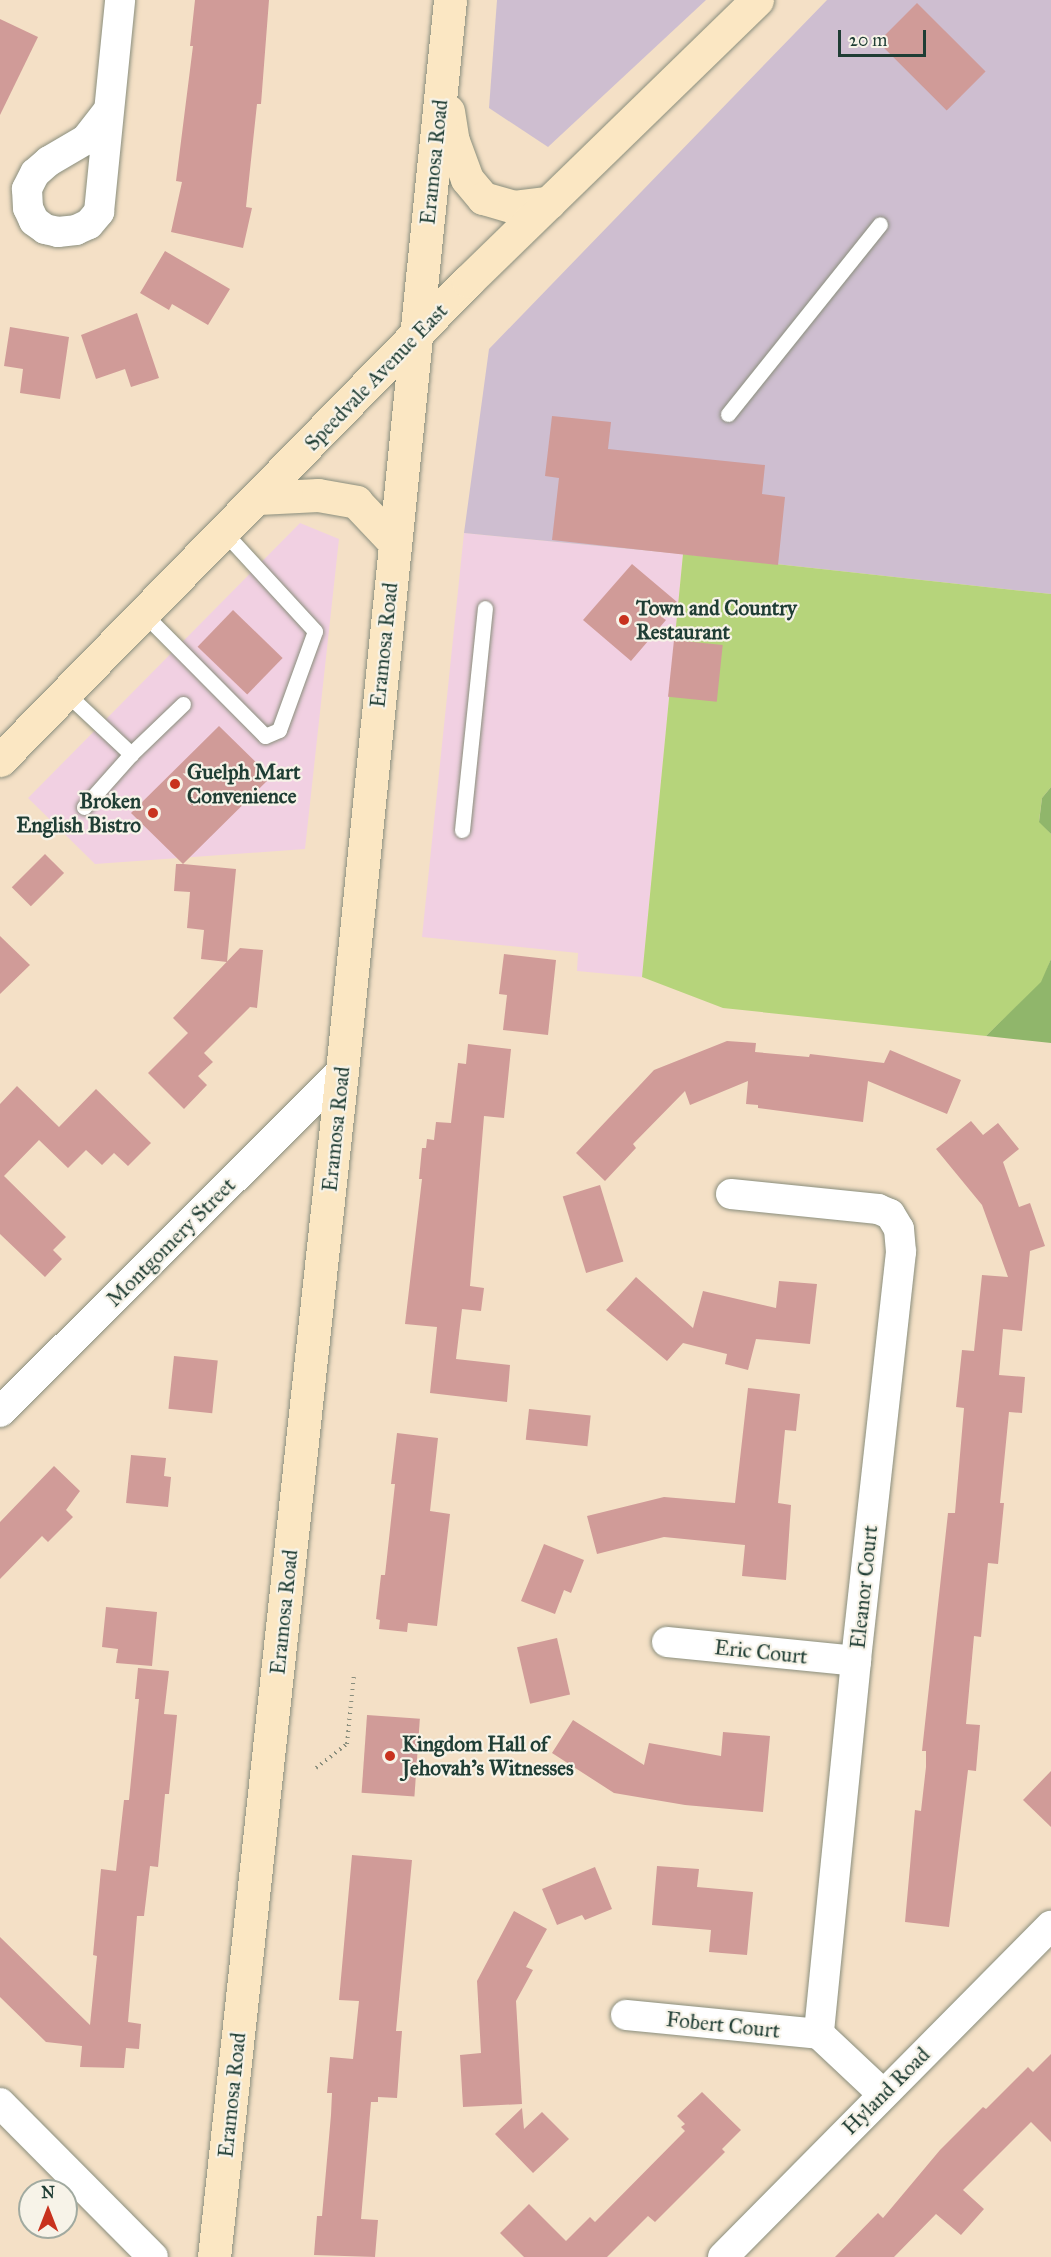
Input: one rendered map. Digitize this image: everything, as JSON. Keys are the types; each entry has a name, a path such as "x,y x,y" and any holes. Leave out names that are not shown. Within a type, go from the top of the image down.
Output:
{"main road":[{"name":"Eramosa Road","path":"214,2257 342,1071 450,0"},
{"name":"Speedvale Avenue East","path":"0,759 415,338 468,281 757,0"},
{"path":"442,80 453,141 466,179 483,198 514,207 549,203"},
{"path":"258,498 318,495 356,502 394,542"}],"street":[{"path":"108,111 120,0"},
{"name":"Montgomery Street","path":"0,1412 342,1071"},
{"name":"Eleanor Court","path":"732,1194 878,1209 890,1214 899,1229 901,1252 856,1661 819,2034"},
{"name":"Eric Court","path":"667,1642 856,1661"},
{"name":"Hyland Road","path":"723,2257 1051,1926"},
{"name":"Fobert Court","path":"626,2015 819,2034"},
{"path":"819,2034 884,2094"},
{"path":"0,2103 153,2257"}],"lane":[{"path":"728,414 880,224"},
{"path":"143,613 265,736 279,730 315,631 224,532"},
{"path":"462,830 485,608"},
{"path":"65,692 131,754"},
{"path":"84,807 131,754 183,704"}],"path":[{"path":"316,1768 347,1744 354,1674"}],"shaded area":[{"path":"497,0 706,0 548,147 489,108"},
{"path":"827,0 1051,0 1051,594 464,533 489,349"},
{"path":"300,523 339,539 305,849 95,864 28,798"},
{"path":"464,533 683,554 642,977 577,971 578,953 422,937"}],"green space":[{"path":"683,554 1051,594 1051,787 1042,798 1039,821 1051,834 1051,959 1042,982 986,1036 723,1008 642,977"},
{"path":"1051,787 1051,834 1039,822 1042,798"},
{"path":"1051,959 1051,1043 986,1036 1041,982"}],"building":[{"path":"195,0 269,0 261,104 257,104 246,207 252,208 243,248 171,232 182,182 176,181 193,46 190,46"},
{"path":"917,3 986,72 947,110 878,42"},
{"path":"0,19 38,37 0,115"},
{"path":"165,251 230,289 208,325 172,304 169,310 140,293"},
{"path":"137,313 159,378 131,387 125,369 96,379 81,335"},
{"path":"10,327 69,337 60,399 20,393 23,369 4,366"},
{"path":"552,416 611,422 608,449 765,465 762,494 785,497 778,565 552,540 559,478 545,476"},
{"name":"Town and Country Restaurant","path":"632,564 677,602 663,618 666,620 631,661 583,620"},
{"path":"233,610 283,658 247,695 198,647"},
{"path":"674,640 723,645 717,702 668,697"},
{"path":"219,726 271,777 183,864 131,813"},
{"path":"45,854 64,873 31,906 12,887"},
{"path":"176,864 236,869 227,962 201,959 204,930 187,928 190,892 174,891"},
{"path":"0,936 30,965 0,994"},
{"path":"240,948 263,950 257,1008 250,1007 204,1053 213,1062 198,1076 207,1085 184,1109 148,1073 188,1033 173,1018"},
{"path":"504,954 556,960 548,1035 503,1030 507,995 499,994"},
{"path":"727,1041 756,1043 755,1052 809,1057 810,1054 884,1063 890,1050 961,1080 947,1114 868,1081 863,1122 758,1108 758,1105 746,1104 748,1081 690,1105 685,1091 633,1144 636,1148 605,1181 576,1153 654,1070"},
{"path":"468,1044 511,1049 504,1118 484,1116 470,1286 484,1288 481,1311 462,1309 456,1359 510,1365 507,1402 430,1393 437,1327 405,1324 422,1179 419,1179 422,1148 426,1148 427,1139 434,1140 436,1122 451,1123 458,1063 466,1064"},
{"path":"17,1086 59,1127 96,1089 151,1143 128,1166 114,1153 102,1165 86,1150 68,1168 39,1140 4,1176 66,1237 53,1250 62,1259 45,1277 0,1234 0,1104"},
{"path":"971,1121 983,1135 998,1123 1019,1149 1003,1162 1019,1207 1030,1203 1045,1246 1030,1251 1022,1331 1003,1329 999,1375 1025,1377 1022,1413 1009,1412 1000,1503 1004,1503 998,1564 988,1563 981,1637 974,1636 966,1724 980,1725 976,1771 968,1770 949,1927 905,1922 915,1810 921,1811 926,1767 926,1751 922,1751 948,1513 955,1513 964,1408 956,1407 962,1350 974,1351 982,1275 1008,1277 982,1205 936,1149"},
{"path":"600,1185 623,1262 586,1273 563,1196"},
{"path":"636,1277 693,1328 703,1291 776,1308 779,1281 817,1284 810,1344 756,1339 748,1370 725,1364 727,1354 683,1343 667,1361 606,1310"},
{"path":"174,1356 218,1361 212,1413 168,1409"},
{"path":"748,1388 800,1394 796,1431 785,1430 778,1503 791,1505 786,1580 742,1576 745,1545 664,1537 597,1554 587,1516 664,1497 735,1503"},
{"path":"529,1409 591,1415 587,1446 526,1440"},
{"path":"397,1433 438,1438 430,1511 450,1514 437,1626 408,1623 407,1632 379,1629 380,1620 376,1619 381,1575 385,1575 395,1484 391,1484"},
{"path":"131,1455 166,1458 164,1476 171,1477 168,1507 126,1503"},
{"path":"54,1466 80,1491 66,1510 73,1517 48,1542 42,1536 0,1579 0,1522"},
{"path":"544,1544 584,1560 571,1593 564,1590 555,1614 521,1601"},
{"path":"106,1607 157,1612 152,1666 116,1663 118,1649 102,1647"},
{"path":"557,1638 570,1695 530,1704 517,1647"},
{"path":"138,1668 169,1671 164,1714 177,1715 169,1794 165,1794 158,1867 150,1866 144,1916 137,1916 128,2022 141,2024 139,2049 126,2048 124,2068 80,2067 82,2046 46,2042 0,1997 0,1937 90,2025 97,1956 93,1955 101,1869 116,1871 124,1800 129,1800 139,1699 135,1699"},
{"name":"Kingdom Hall of Jehovah's Witnesses","path":"367,1715 420,1719 414,1797 362,1793"},
{"path":"573,1720 644,1765 649,1743 721,1756 723,1732 770,1736 763,1812 685,1805 614,1793 552,1753"},
{"path":"1051,1771 1051,1827 1023,1800"},
{"path":"352,1855 412,1860 396,2031 402,2031 397,2098 378,2097 378,2102 371,2102 361,2219 378,2220 375,2257 314,2255 317,2216 322,2216 331,2115 332,2093 327,2093 330,2057 353,2059 359,2001 339,2000"},
{"path":"657,1866 699,1869 697,1887 753,1892 747,1955 709,1952 711,1930 652,1925"},
{"path":"595,1867 612,1909 585,1920 582,1915 557,1925 542,1889"},
{"path":"514,1911 547,1929 526,1967 533,1970 516,2001 522,2104 463,2107 460,2055 481,2053 477,1981"},
{"path":"1051,2054 1051,2142 1031,2122 963,2190 984,2209 961,2235 936,2214 894,2257 835,2257 878,2213 883,2218 940,2150 983,2107 986,2109 1028,2067 1033,2072"},
{"path":"702,2092 741,2130 722,2149 725,2152 655,2222 648,2216 607,2257 524,2257 500,2233 529,2204 566,2241 590,2217 595,2222 685,2131 681,2127 685,2124 677,2116"},
{"path":"522,2108 524,2129 542,2112 569,2139 533,2173 495,2134"}],"place":[{"name":"Town and Country Restaurant","path":"624,620"},
{"name":"Guelph Mart Convenience","path":"175,784"},
{"name":"Broken English Bistro","path":"153,813"},
{"name":"Kingdom Hall of Jehovah's Witnesses","path":"390,1756"}]}
